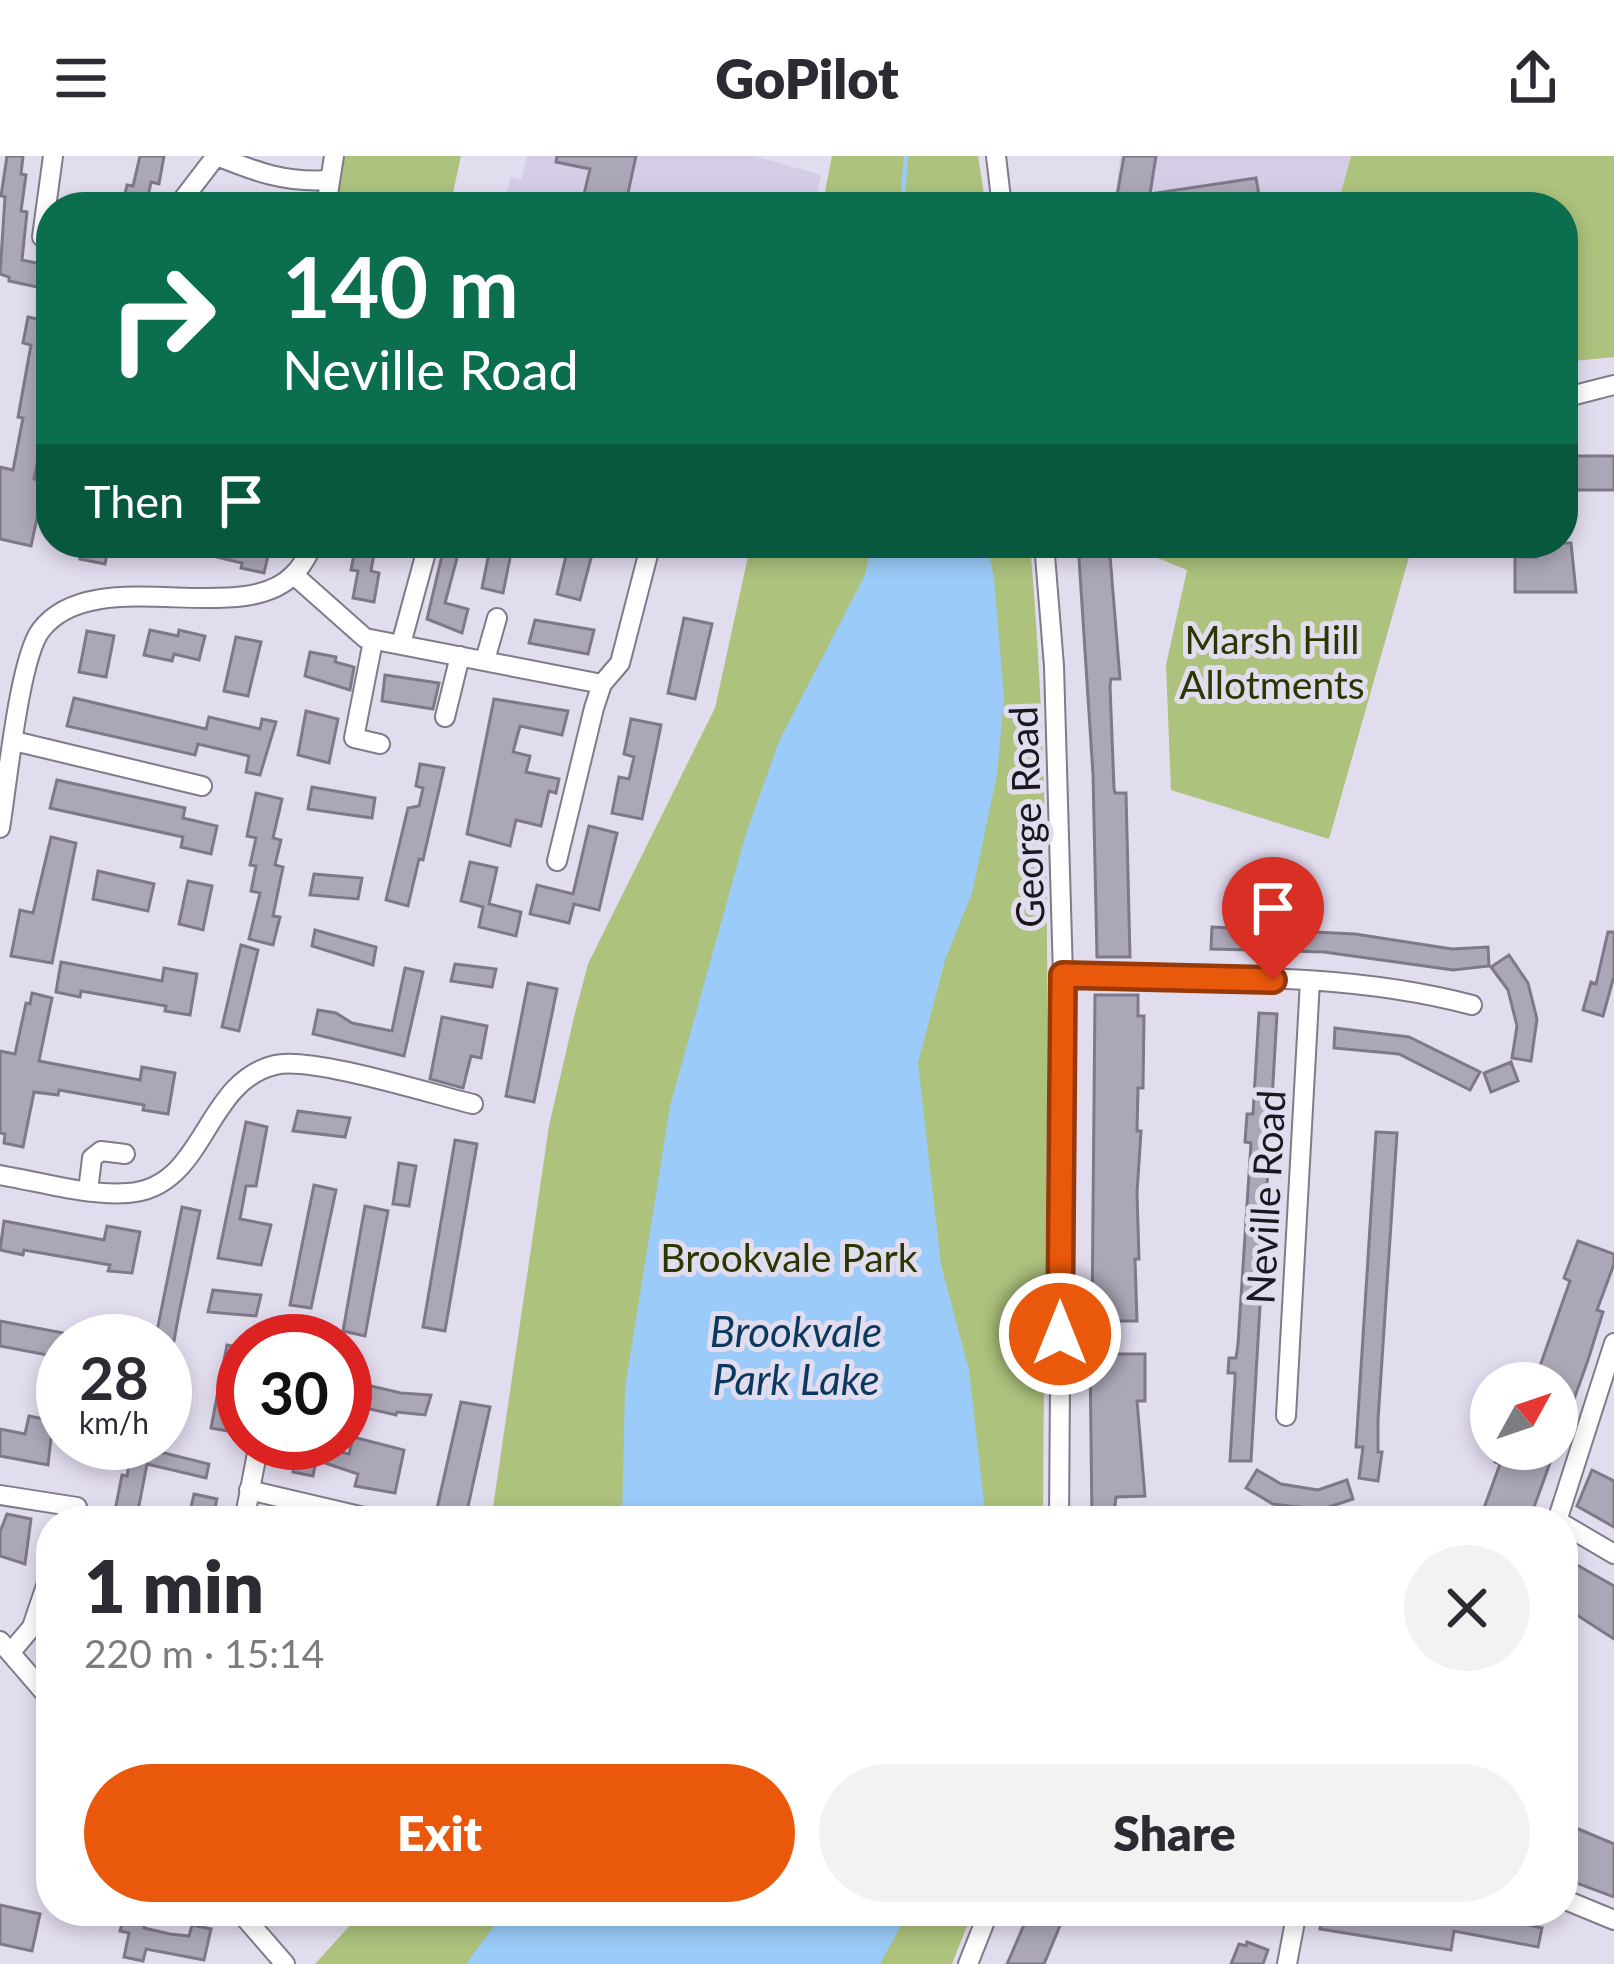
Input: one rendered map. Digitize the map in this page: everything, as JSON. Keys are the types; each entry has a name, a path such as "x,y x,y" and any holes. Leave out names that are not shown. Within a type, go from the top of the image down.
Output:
{"street":[{"path":"48,192 52,156"},
{"path":"189,192 217,156 268,176 296,182 328,180"},
{"path":"327,192 334,156"},
{"path":"996,156 1001,192"},
{"path":"1578,394 1614,385"},
{"path":"0,829 32,645 41,630 86,600 273,589 294,574 304,558"},
{"path":"401,644 423,558"},
{"path":"556,861 602,684 620,663 647,558"},
{"name":"George Road","path":"1045,558 1054,666 1063,975 1059,1506"},
{"path":"294,574 355,632 373,641 602,684"},
{"path":"485,660 497,618"},
{"path":"373,641 354,738 380,744"},
{"path":"445,717 460,656"},
{"path":"14,741 202,787"},
{"path":"1063,975 1310,981 1402,988 1472,1005"},
{"name":"Neville Road","path":"1286,1416 1310,981"},
{"path":"0,1175 88,1191 131,1193 161,1184 184,1166 224,1101 249,1075 277,1064 308,1065 473,1104"},
{"path":"88,1191 92,1158 101,1151 125,1154"},
{"path":"1564,1506 1614,1343"},
{"path":"247,1506 254,1470"},
{"path":"250,1490 318,1506"},
{"path":"0,1495 70,1506"},
{"path":"1578,1533 1614,1554"},
{"path":"36,1615 32,1627 5,1647 36,1683"},
{"path":"1578,1905 1614,1920"},
{"path":"252,1926 285,1964"},
{"path":"968,1964 983,1926"},
{"path":"1287,1964 1295,1926"}],"shaded area":[{"path":"527,156 754,156 821,175 817,192 506,192 511,177 521,180"},
{"path":"1120,156 1351,156 1341,192 1116,192"}],"green space":[{"path":"344,156 461,156 453,192 338,192"},
{"path":"832,156 978,156 984,192 825,192"},
{"path":"1351,156 1614,156 1614,357 1578,361 1578,192 1341,192"},
{"name":"Brookvale Park","path":"748,558 1031,558 1047,909 1043,1506 493,1506 549,1126 588,964 715,708"},
{"name":"Marsh Hill Allotments","path":"1157,558 1409,558 1329,839 1171,790 1166,665 1187,570"},
{"path":"349,1926 967,1926 952,1964 315,1964"}],"water":[{"name":"Brookvale Park Lake","path":"869,558 990,558 994,578 1004,697 997,775 972,893 945,960 918,1063 941,1265 969,1370 984,1506 622,1506 625,1388 670,1106 745,837 779,741 865,575"},
{"path":"494,1926 901,1926 880,1964 466,1964"}],"building":[{"path":"7,156 23,156 21,174 26,175 21,211 27,212 22,260 36,263 36,287 0,274 5,197 1,196"},
{"path":"140,156 164,156 159,184 151,182 149,192 125,192 127,185 133,186"},
{"path":"557,156 636,156 628,192 585,192 590,169 556,162"},
{"path":"1124,156 1156,156 1150,192 1118,192"},
{"path":"1256,178 1258,192 1163,192"},
{"path":"28,317 36,319 36,523 31,546 0,539 0,467 13,470 23,418 18,417 31,345 23,343"},
{"path":"1578,456 1614,456 1614,490 1578,490"},
{"path":"80,558 106,558 105,564"},
{"path":"221,558 268,558 264,573 241,568 242,563"},
{"path":"353,558 373,558 371,571 379,573 374,602 353,598 358,571 351,570"},
{"path":"441,558 457,558 445,603 468,609 462,633 427,619"},
{"path":"488,558 510,558 503,593 482,588"},
{"path":"565,558 591,558 580,600 557,594"},
{"path":"1079,558 1110,558 1120,679 1111,679 1110,686 1114,788 1115,793 1126,793 1130,957 1097,957 1093,774"},
{"path":"1515,558 1573,558 1576,592 1515,592"},
{"path":"684,618 712,624 695,699 668,693"},
{"path":"535,620 594,630 588,654 529,643"},
{"path":"150,630 205,636 199,660 174,654 172,661 144,655"},
{"path":"87,631 114,636 106,677 79,672"},
{"path":"236,637 261,642 248,696 224,691"},
{"path":"310,652 336,657 335,662 354,667 350,690 305,676"},
{"path":"385,675 439,683 433,709 382,701"},
{"path":"74,698 206,729 209,717 260,729 262,719 276,722 260,775 246,772 249,756 198,744 195,755 67,726"},
{"path":"494,699 568,711 562,735 520,726 513,752 530,756 526,772 559,779 556,793 549,791 541,826 516,820 510,846 467,834"},
{"path":"306,711 338,719 329,763 298,755"},
{"path":"631,719 661,725 642,819 612,813 619,777 629,779 634,757 624,754"},
{"path":"420,764 444,768 408,906 386,900 408,808 419,806"},
{"path":"57,780 185,808 183,818 217,826 211,854 181,847 183,837 50,808"},
{"path":"312,787 375,798 372,818 308,809"},
{"path":"256,793 282,799 273,838 281,840 275,865 283,867 273,916 280,917 273,945 249,939 260,893 251,891 256,838 247,836"},
{"path":"589,826 617,833 599,910 574,904 569,923 530,914 537,885 573,894"},
{"path":"51,837 76,843 52,963 11,956 20,910 33,913"},
{"path":"470,862 497,868 489,904 521,912 516,936 479,927 483,907 461,901"},
{"path":"98,871 154,884 148,911 93,899"},
{"path":"314,874 362,878 358,899 310,895"},
{"path":"188,881 212,886 203,930 179,924"},
{"path":"1212,927 1355,934 1452,949 1488,947 1489,966 1453,970 1324,952 1211,949"},
{"path":"315,930 376,947 373,965 312,946"},
{"path":"1608,932 1614,932 1614,976 1603,1016 1583,1010 1591,982 1596,984"},
{"path":"241,945 258,950 239,1031 222,1027"},
{"path":"1509,955 1528,983 1537,1019 1531,1061 1512,1058 1517,1026 1508,990 1491,967"},
{"path":"61,962 162,981 164,968 197,974 190,1015 165,1011 166,1006 81,991 80,997 56,992"},
{"path":"455,964 496,969 492,987 451,981"},
{"path":"405,968 423,972 404,1056 313,1034 318,1010 392,1031"},
{"path":"528,983 557,989 534,1102 506,1096"},
{"path":"32,993 52,998 39,1061 140,1080 142,1067 175,1073 168,1114 143,1110 144,1105 59,1090 58,1095 34,1092 23,1147 4,1143 0,1051 15,1054"},
{"path":"1095,995 1138,995 1138,1016 1144,1016 1137,1131 1141,1131 1137,1321 1092,1321"},
{"path":"1259,1013 1277,1014 1251,1461 1230,1461 1235,1373 1228,1373 1229,1358 1236,1358 1238,1344 1251,1143 1245,1142 1247,1114 1253,1114"},
{"path":"442,1017 487,1026 481,1058 471,1056 463,1088 430,1079"},
{"path":"1335,1028 1409,1037 1480,1072 1470,1090 1399,1054 1334,1048"},
{"path":"1511,1062 1518,1081 1491,1092 1484,1073"},
{"path":"298,1111 350,1118 345,1137 293,1131"},
{"path":"246,1122 267,1127 256,1186 246,1186 240,1219 271,1225 261,1265 218,1258"},
{"path":"1376,1132 1397,1133 1378,1481 1359,1478 1363,1447 1356,1447"},
{"path":"455,1140 477,1144 445,1331 423,1327"},
{"path":"399,1163 416,1166 409,1206 393,1204"},
{"path":"314,1185 336,1190 311,1308 290,1305"},
{"path":"365,1206 388,1211 369,1314 346,1314"},
{"path":"182,1207 200,1211 179,1314 160,1314"},
{"path":"4,1221 104,1240 107,1226 140,1232 132,1273 24,1250 23,1255 0,1250"},
{"path":"1578,1241 1614,1254 1597,1310 1603,1312 1578,1388 1578,1362 1541,1362 1570,1281 1564,1278"},
{"path":"213,1290 261,1295 256,1314 208,1312"},
{"path":"0,1321 36,1328 36,1353 0,1346"},
{"path":"1090,1354 1145,1354 1145,1401 1137,1401 1145,1496 1116,1497 1115,1506 1092,1506"},
{"path":"372,1386 431,1395 425,1415 372,1410"},
{"path":"461,1402 490,1407 468,1506 438,1506"},
{"path":"29,1416 36,1417 36,1463 0,1456 0,1429 25,1434"},
{"path":"372,1442 404,1450 395,1493 355,1486 358,1474 346,1470 372,1470"},
{"path":"192,1460 209,1464 206,1478 172,1470 192,1470"},
{"path":"128,1470 146,1470 139,1506 116,1506 122,1475 127,1476"},
{"path":"1257,1470 1281,1484 1318,1490 1347,1480 1353,1499 1332,1506 1289,1506 1273,1504 1246,1488"},
{"path":"1498,1470 1547,1470 1534,1506 1485,1506"},
{"path":"1592,1470 1614,1481 1614,1527 1577,1506"},
{"path":"194,1494 217,1499 215,1506 191,1506"},
{"path":"7,1514 31,1519 25,1564 0,1556 0,1532"},
{"path":"1578,1566 1614,1586 1614,1639 1578,1616"},
{"path":"1578,1829 1614,1844 1614,1897 1578,1884"},
{"path":"0,1905 36,1913 32,1951 0,1944"},
{"path":"121,1926 144,1926 189,1936 192,1926 211,1929 204,1960 146,1949 143,1961 124,1957 129,1933 120,1931"},
{"path":"1023,1926 1060,1926 1044,1964 1007,1964"},
{"path":"1542,1928 1538,1947 1454,1931 1451,1950 1320,1929"},
{"path":"1247,1942 1268,1950 1263,1964 1231,1964 1239,1944 1246,1946"}],"waterway":[{"path":"903,192 906,156"}],"route":[{"path":"1060,1334 1063,975 1273,980"}]}
